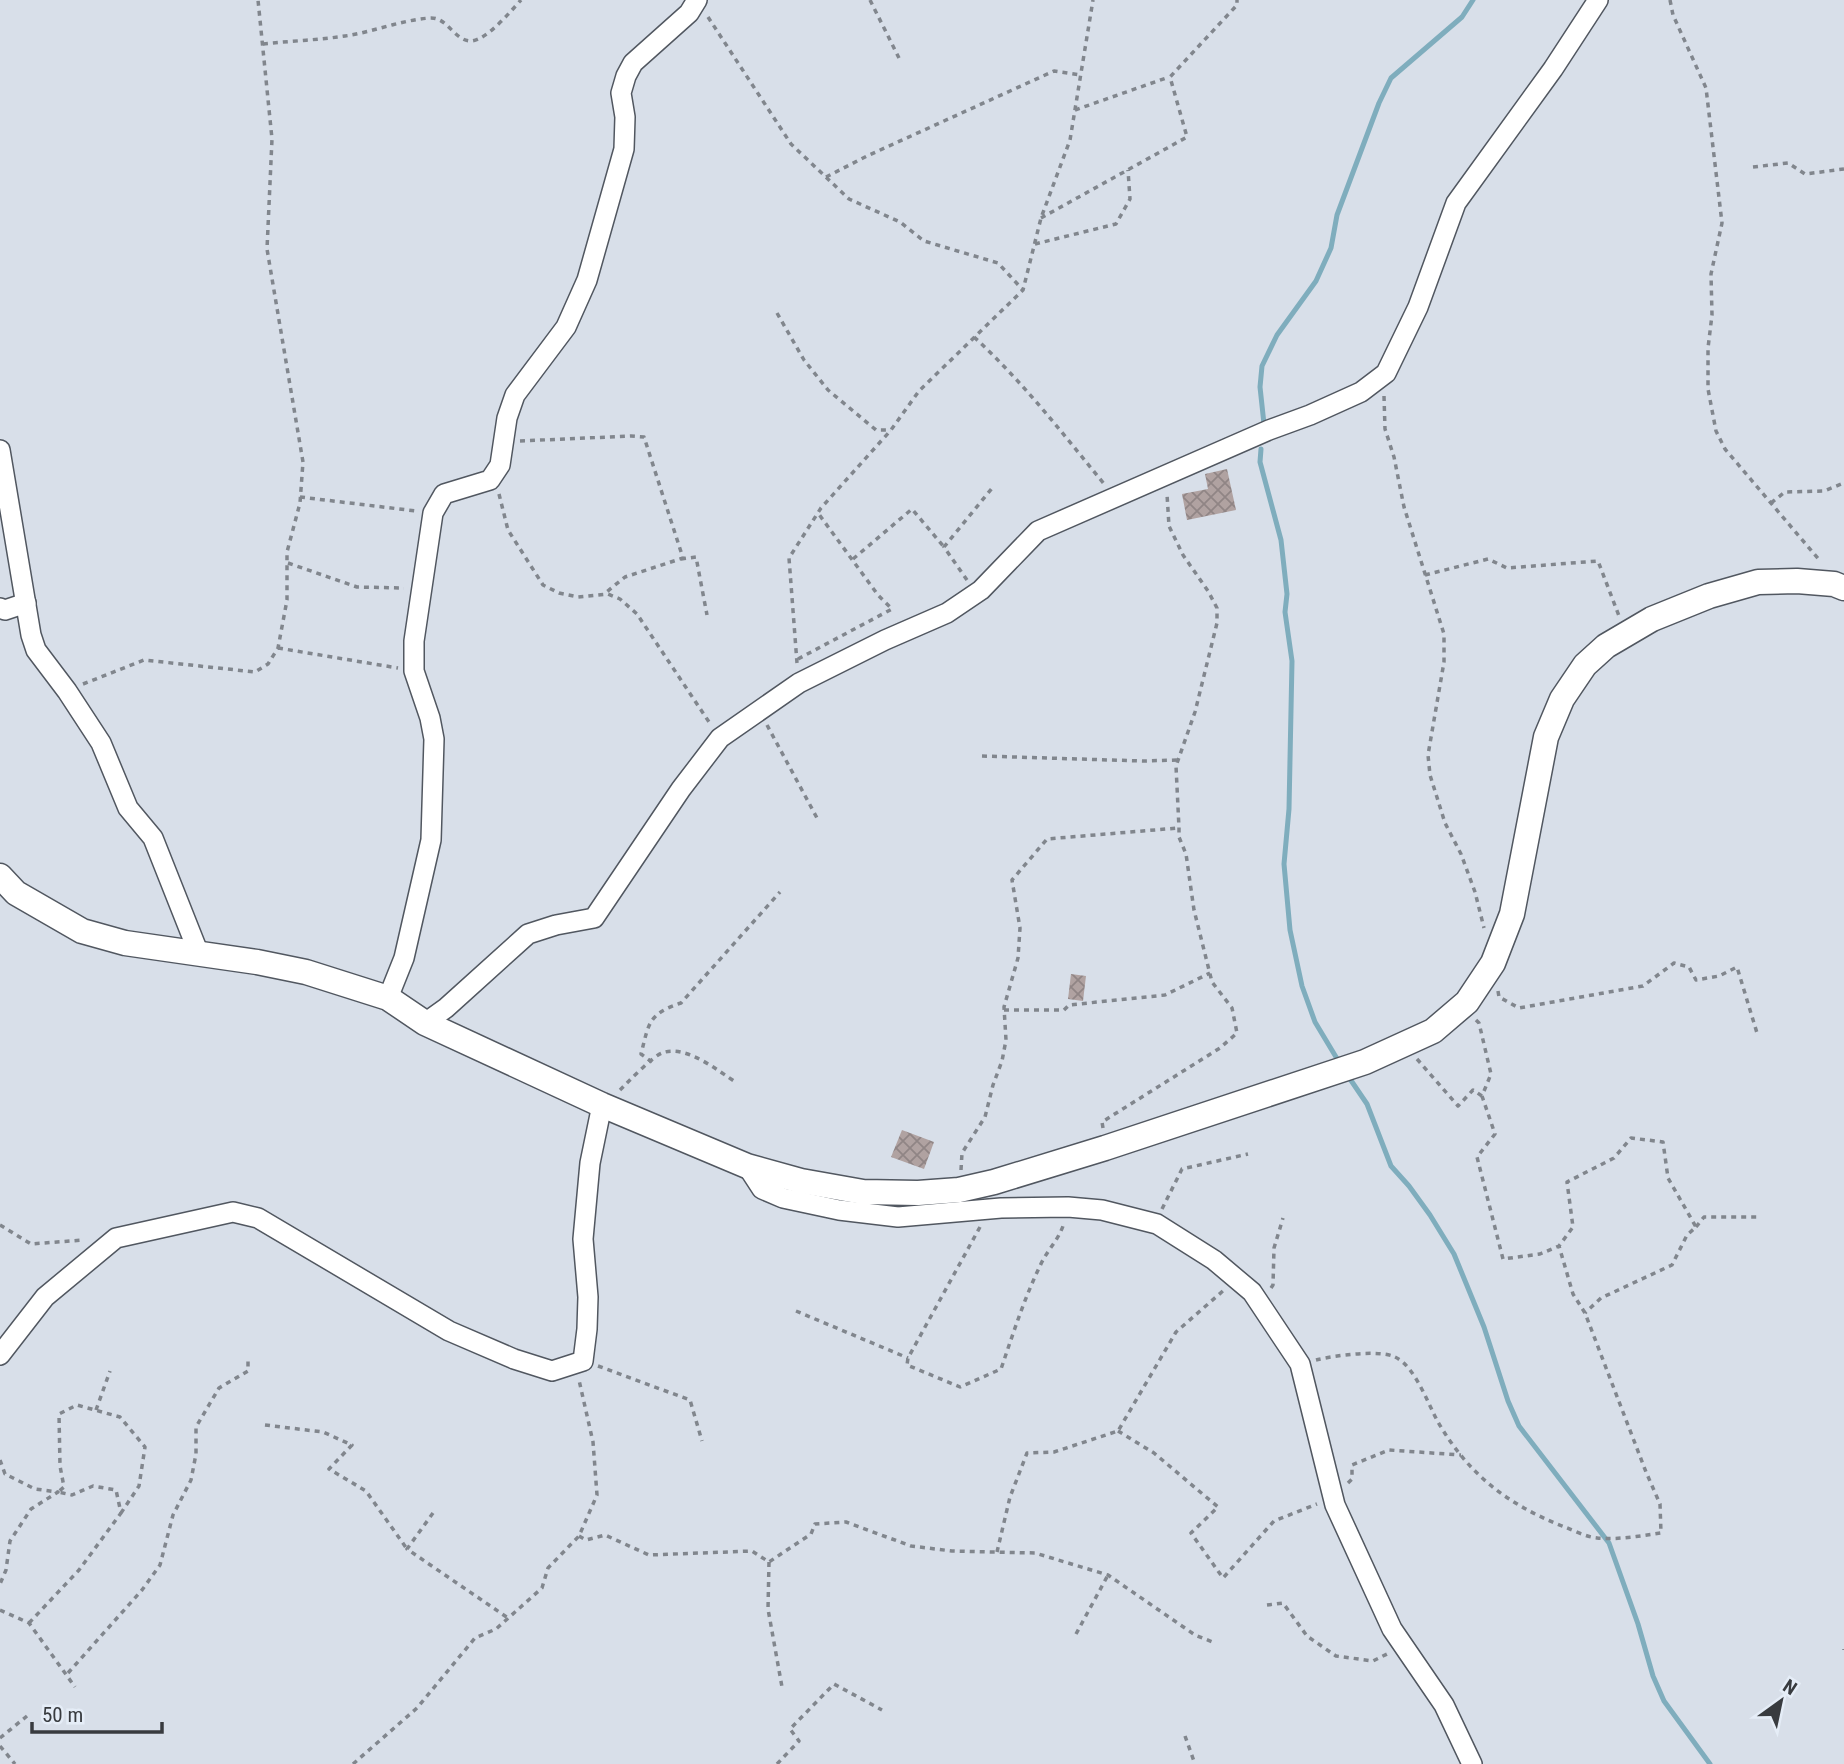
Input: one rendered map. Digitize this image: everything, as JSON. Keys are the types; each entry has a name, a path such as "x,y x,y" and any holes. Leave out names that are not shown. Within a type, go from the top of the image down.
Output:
{"street":[{"path":"425,1023 446,1009 528,934 556,925 594,918 681,789 720,738 799,683 885,640 947,613 976,593 1038,531 1361,392 1386,373 1418,307 1456,203 1553,69 1598,0"},
{"path":"388,998 404,958 431,840 434,739 414,671 414,641 433,513 444,494 490,480 500,465 515,395 566,327 587,280 624,149 625,117 621,93 626,76 633,63 689,13 701,6"},
{"path":"0,450 31,635 36,650 101,743 128,808 153,838 199,954"},
{"path":"0,876 16,893 82,932 125,943 306,972 388,998 425,1023 602,1105 747,1166 801,1181 863,1192 918,1193 959,1190 994,1182 1365,1062 1433,1031 1461,1007 1493,963 1512,914 1546,737 1562,699 1585,665 1606,646 1652,619 1758,582 1839,586"},
{"path":"0,608 5,610 26,603"},
{"path":"0,1354 45,1297 116,1238 233,1212 258,1218 449,1331 514,1359 552,1371 583,1361 588,1297 583,1239 590,1163 602,1105"},
{"path":"747,1166 762,1189 783,1198 839,1210 898,1217 990,1209 1068,1207 1102,1210 1155,1224 1214,1260 1252,1292 1300,1364 1333,1498 1392,1629 1444,1705 1472,1764"}],"path":[{"path":"67,691 144,660 255,672 268,664 278,648 288,600 288,552 300,497 303,462 267,249 272,139 258,0"},
{"path":"263,44 345,36 430,18 448,26 457,36 469,41 476,40 504,20 521,0"},
{"path":"870,0 899,58"},
{"path":"799,683 789,558 818,513 891,430 919,391 1023,290 1041,218 1070,140 1093,0"},
{"path":"1075,110 1170,77 1237,5 1237,0"},
{"path":"1670,0 1706,89 1722,223 1711,274 1713,315 1707,348 1708,389 1714,420 1725,449 1839,586"},
{"path":"701,6 791,145 849,199 900,222 924,241 998,263 1023,290"},
{"path":"826,177 1054,71 1081,75"},
{"path":"1041,218 1187,136 1170,77"},
{"path":"1753,167 1788,163 1805,174 1844,169"},
{"path":"1035,244 1116,224 1130,199 1128,170"},
{"path":"778,313 804,360 828,390 876,430 891,430"},
{"path":"974,337 1000,361 1044,410 1116,498"},
{"path":"1386,373 1385,429 1394,457 1404,507 1444,634 1444,662 1429,755 1430,775 1445,824 1461,854 1475,892 1499,997 1519,1008 1643,986 1674,963 1689,967 1696,980 1719,976 1737,967 1757,1033"},
{"path":"504,442 631,436 645,438 683,558 625,578 602,595"},
{"path":"490,480 499,493 508,530 542,585 559,593 578,597 608,594 620,599 637,614 720,738"},
{"path":"1105,1147 1102,1122 1220,1048 1237,1033 1232,1008 1212,982 1194,910 1186,854 1179,837 1176,766 1198,699 1217,623 1217,608 1209,591 1183,555 1169,526 1167,495 1158,480"},
{"path":"1771,503 1785,492 1824,491 1844,483"},
{"path":"944,547 993,487"},
{"path":"300,497 433,513"},
{"path":"852,559 912,509 944,547 976,593"},
{"path":"797,660 892,609 878,595 818,513"},
{"path":"678,559 696,557 707,615"},
{"path":"1425,575 1488,559 1507,568 1598,561 1626,634"},
{"path":"288,564 357,587 422,589"},
{"path":"278,648 414,671"},
{"path":"760,710 817,818"},
{"path":"982,757 1178,760"},
{"path":"959,1190 962,1153 985,1117 1006,1040 1004,1010 1018,958 1020,928 1012,880 1047,839 1179,828"},
{"path":"652,1062 640,1054 650,1021 664,1009 681,1003 780,892"},
{"path":"1004,1010 1064,1010 1069,1005 1165,995 1210,974"},
{"path":"1461,1007 1479,1023 1491,1074 1482,1096"},
{"path":"1404,1044 1458,1106 1473,1090 1482,1096 1495,1135 1477,1157 1503,1259 1539,1254 1559,1246 1573,1227 1567,1182 1614,1158 1630,1138 1663,1142 1668,1178 1696,1227"},
{"path":"602,1105 661,1053 675,1052 698,1057 737,1083"},
{"path":"1155,1224 1182,1169 1248,1154"},
{"path":"990,1209 908,1358 907,1365 960,1387 1001,1369 1041,1262 1060,1237 1068,1207"},
{"path":"1585,1313 1601,1298 1672,1265 1687,1235 1704,1217 1758,1217"},
{"path":"1260,1304 1273,1285 1274,1248 1283,1218"},
{"path":"0,1225 31,1244 116,1238"},
{"path":"1300,1364 1328,1357 1378,1354 1394,1356 1408,1367 1440,1425 1461,1455 1484,1481 1512,1502 1594,1538 1623,1539 1661,1533 1660,1504 1585,1313 1573,1294 1559,1246"},
{"path":"997,1552 1010,1497 1027,1453 1054,1452 1118,1431 1176,1332 1237,1279"},
{"path":"796,1311 908,1358"},
{"path":"354,1764 417,1708 475,1638 496,1629 542,1588 548,1568 579,1536 597,1495 593,1442 578,1383 583,1361 690,1400 702,1441"},
{"path":"68,1674 142,1590 160,1565 173,1515 191,1480 196,1427 219,1388 248,1371 248,1362"},
{"path":"96,1410 110,1371"},
{"path":"0,1584 6,1570 10,1541 31,1509 64,1487 60,1466 59,1414 77,1405 120,1417 145,1447 139,1486 79,1570 29,1623"},
{"path":"265,1425 323,1432 352,1445 329,1469 366,1491 407,1549 508,1618"},
{"path":"1118,1431 1154,1453 1218,1507 1191,1534 1223,1578 1273,1521 1333,1498 1352,1479 1352,1465 1389,1450 1461,1455"},
{"path":"0,1461 5,1474 35,1489 72,1495 93,1486 116,1490 121,1513"},
{"path":"407,1549 433,1513"},
{"path":"769,1562 811,1534 815,1524 846,1522 911,1546 952,1551 1035,1553 1108,1575 1195,1635 1216,1643"},
{"path":"579,1536 586,1540 605,1535 649,1555 752,1551 769,1562"},
{"path":"769,1562 768,1609 782,1687"},
{"path":"1076,1634 1108,1575"},
{"path":"1267,1605 1283,1603 1307,1636 1336,1656 1373,1661 1403,1645"},
{"path":"0,1610 29,1623 75,1687"},
{"path":"777,1764 799,1741 790,1729 834,1684 882,1710"},
{"path":"0,1738 26,1716"},
{"path":"1185,1736 1195,1764"},
{"path":"0,1746 15,1764"}],"building":[{"path":"1227,469 1236,510 1187,520 1182,494 1208,489 1205,474"},
{"path":"1071,974 1086,976 1083,1001 1068,999"},
{"path":"902,1130 934,1142 924,1169 891,1157"}],"waterway":[{"path":"1264,424 1260,387 1262,366 1277,335 1316,281 1331,248 1337,215 1391,78 1462,17 1473,0"},
{"path":"1261,449 1260,462 1281,540 1287,594 1285,612 1292,661 1289,809 1284,864 1290,930 1302,986 1315,1022 1339,1062"},
{"path":"1348,1076 1367,1104 1391,1166 1430,1215 1454,1254 1484,1327 1519,1426 1609,1543 1653,1676 1664,1701 1710,1764"}]}
